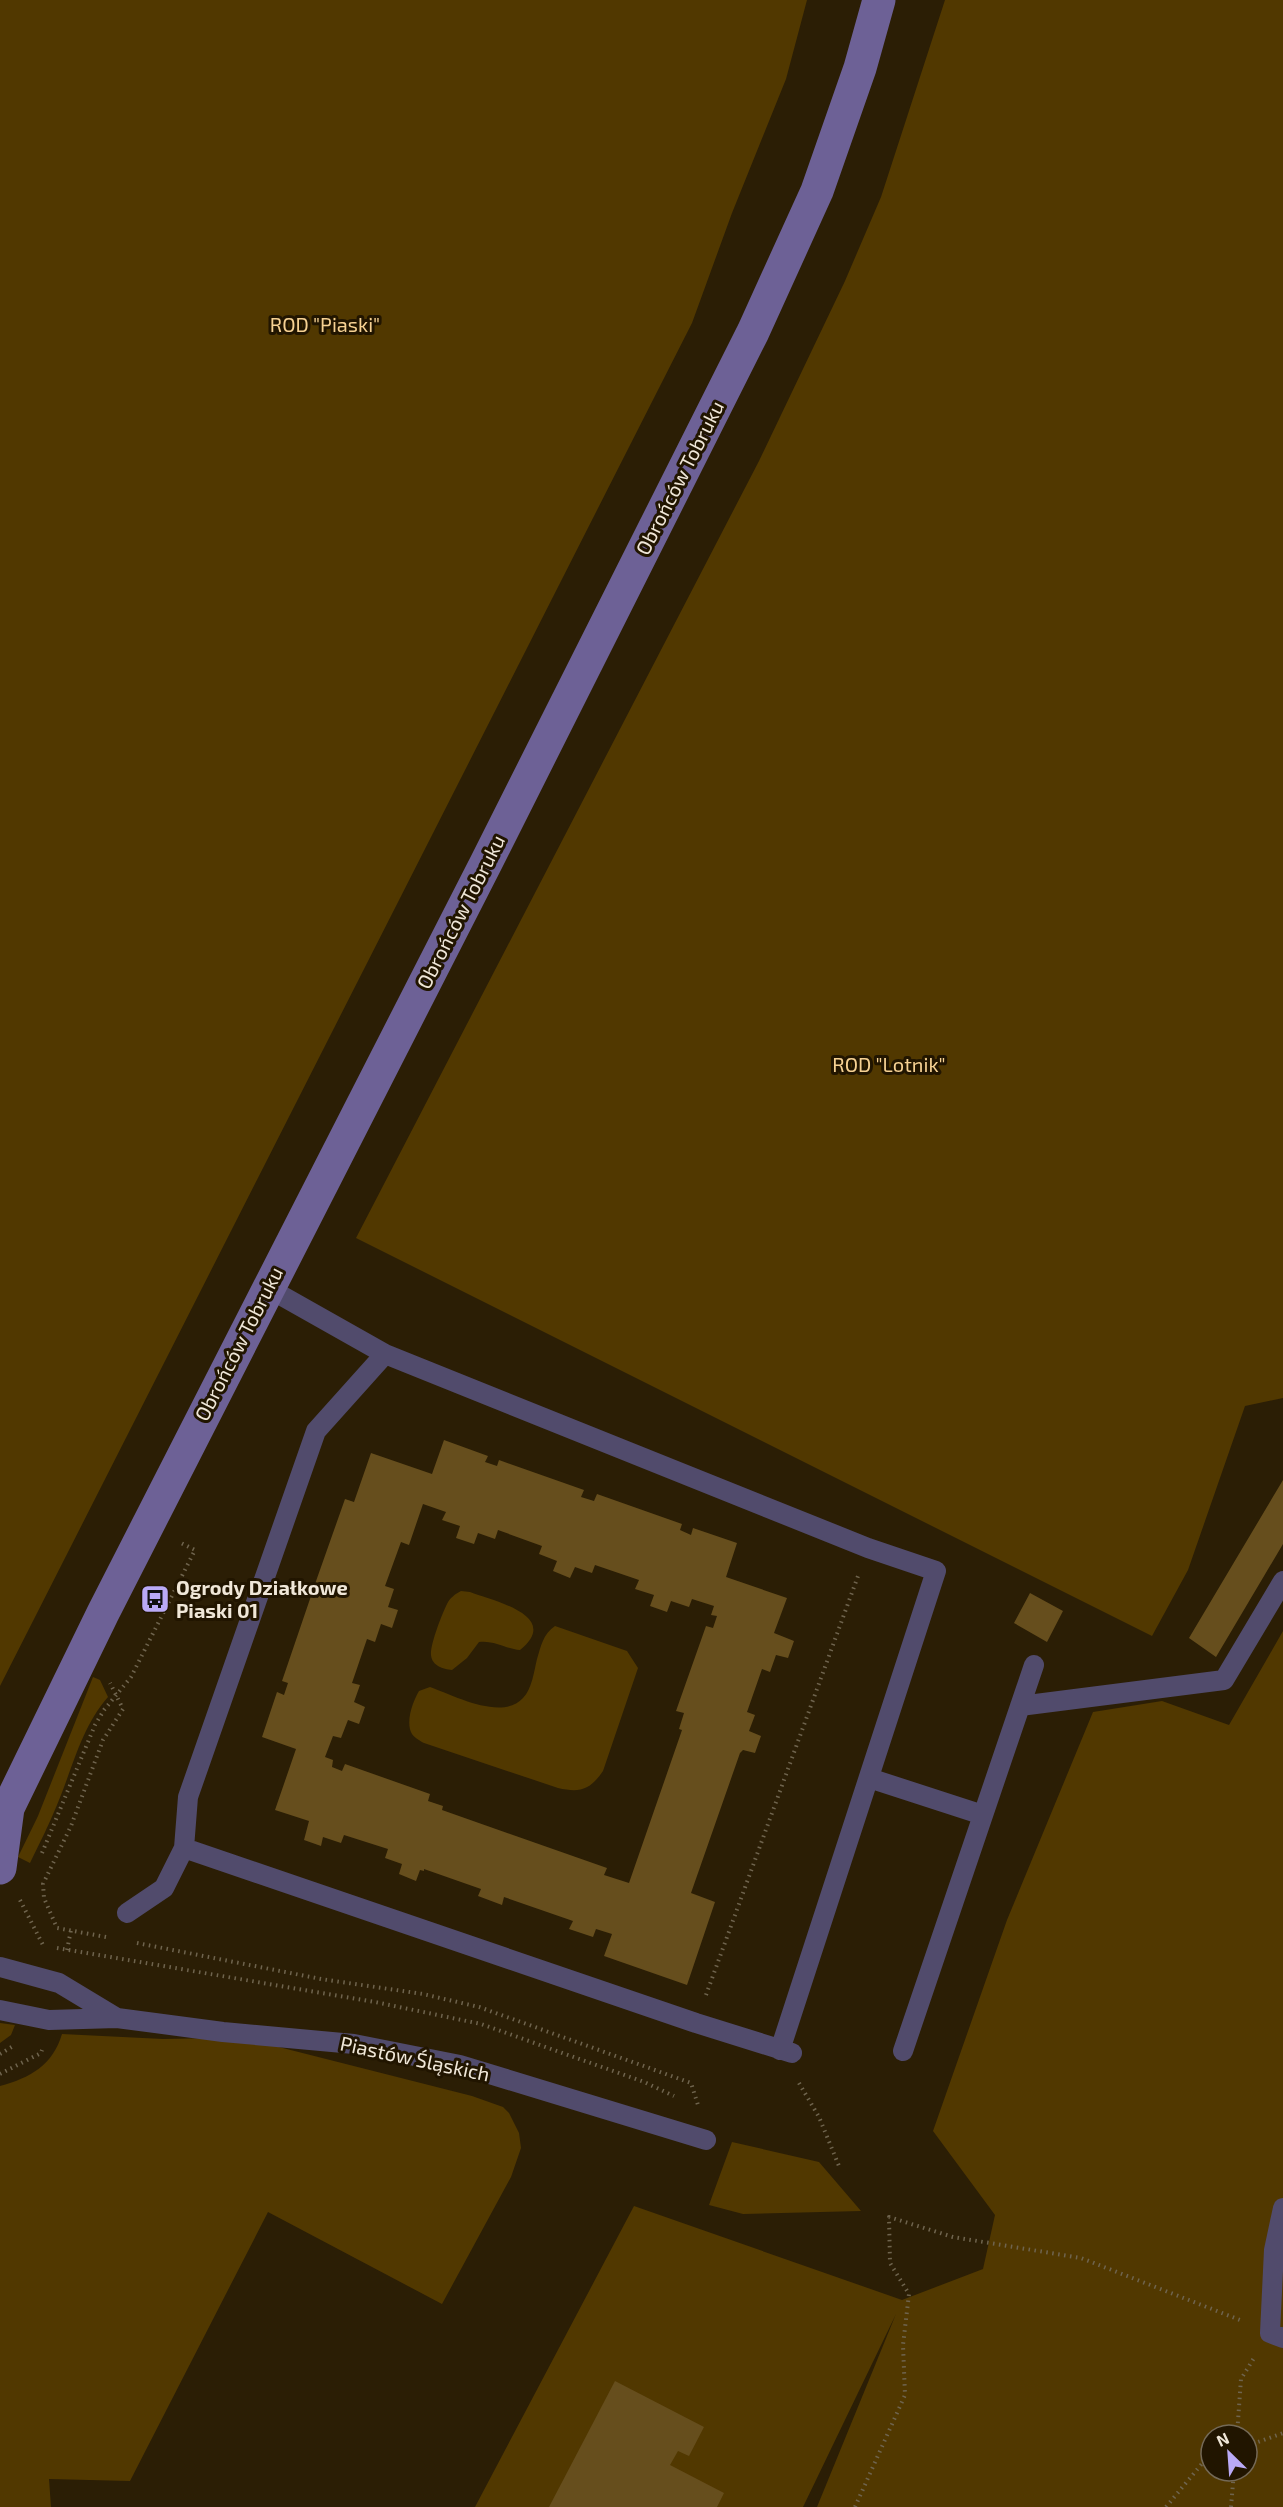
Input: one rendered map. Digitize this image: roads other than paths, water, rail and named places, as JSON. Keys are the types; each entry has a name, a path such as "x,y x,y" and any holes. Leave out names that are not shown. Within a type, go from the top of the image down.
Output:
{"street":[{"name":"Obrońców Tobruku","path":"0,1868 4,1812 103,1612 486,863 753,332 817,191 860,68 879,0"}],"lane":[{"path":"184,1848 696,2023 786,2051 869,1778 936,1570 868,1548 385,1354 268,1288"},
{"path":"127,1913 164,1888 184,1848 188,1797 316,1431 385,1354"},
{"path":"1020,1706 1224,1680 1283,1581"},
{"path":"903,2051 1034,1665"},
{"path":"869,1778 983,1815"},
{"name":"Piastów Śląskich","path":"0,1967 59,1983 117,2018"},
{"name":"Piastów Śląskich","path":"0,2010 49,2020 117,2018 223,2032 354,2044 460,2065 706,2140"},
{"path":"1276,2335 1274,2250 1283,2208"}],"place":[{"name":"Ogrody Działkowe Piaski 01","path":"155,1599"}],"park label":[{"name":"ROD \"Piaski\"","path":"325,325"},
{"name":"ROD \"Lotnik\"","path":"889,1065"}]}
